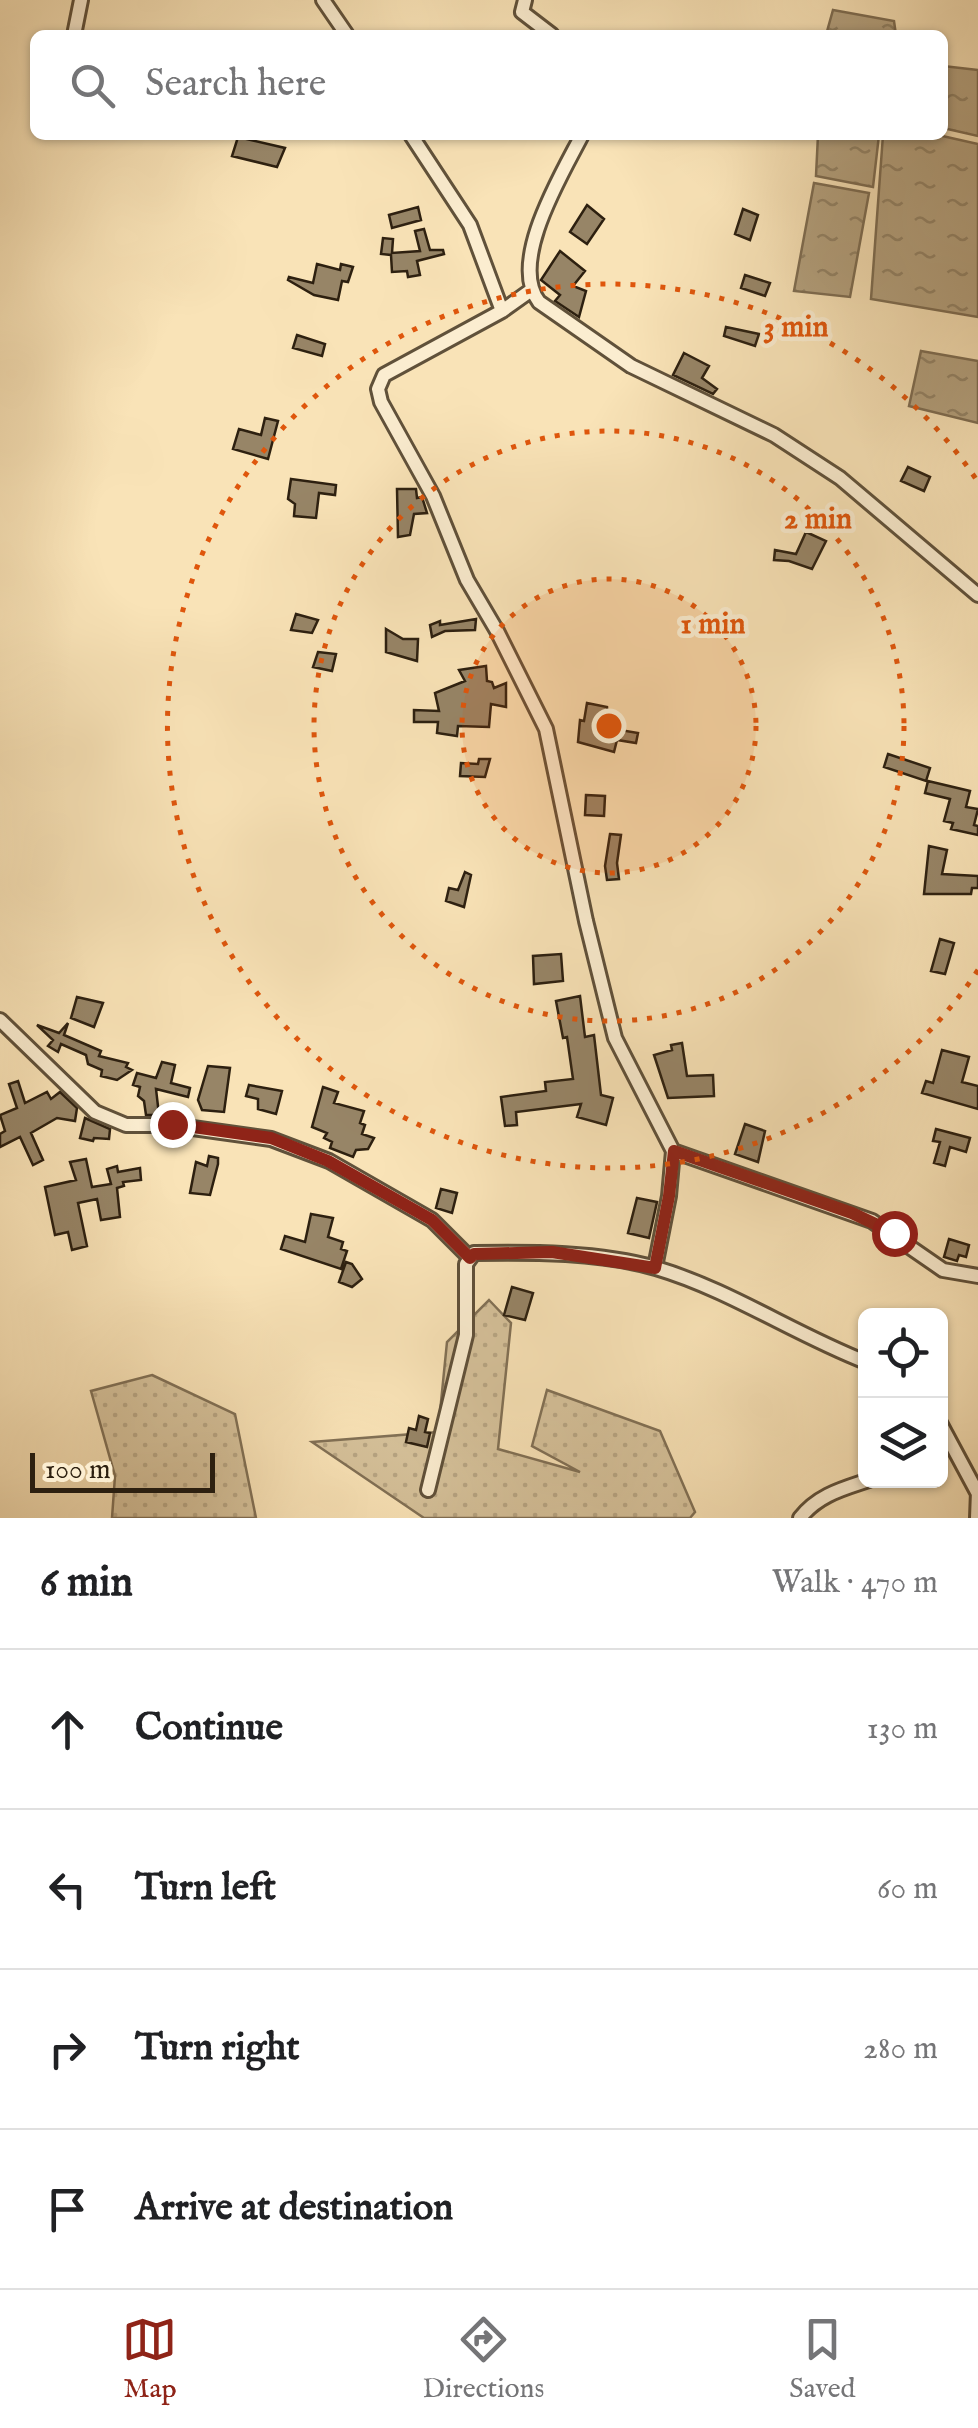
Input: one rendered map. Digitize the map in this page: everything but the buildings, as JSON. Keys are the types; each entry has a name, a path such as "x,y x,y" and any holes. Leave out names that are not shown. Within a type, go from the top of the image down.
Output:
{"street":[{"path":"75,30 81,0"},
{"path":"323,0 344,30"},
{"path":"525,0 522,12 545,30"},
{"path":"415,140 470,226 502,311"},
{"path":"579,140 542,213 529,272 530,291 539,302 631,366 774,435 840,478 978,595"},
{"path":"530,291 502,311 384,375 378,389 381,402 433,496 467,580 546,730 615,1038 674,1151 655,1268"},
{"path":"0,1020 96,1112 126,1125 172,1124 271,1138 328,1161 432,1220 470,1258"},
{"path":"674,1151 872,1221 943,1270 978,1276"},
{"path":"428,1490 466,1335 466,1264 474,1254 552,1252 655,1268 748,1304 820,1344 858,1359"},
{"path":"948,1437 978,1491 977,1518"},
{"path":"800,1518 815,1502 858,1483"}],"shaded area":[{"path":"489,1300 511,1323 498,1449 580,1472 532,1446 547,1390 660,1431 695,1512 690,1518 424,1518 312,1442 438,1432 447,1342"},
{"path":"152,1375 235,1414 256,1518 112,1518 115,1476 91,1391"}],"water":[{"path":"833,10 894,21 895,30 827,30"},
{"path":"948,67 978,70 978,136 948,129"},
{"path":"948,137 978,144 978,317 871,299 883,140"},
{"path":"818,140 878,140 873,187 816,176"},
{"path":"814,183 869,193 850,297 794,291"},
{"path":"921,351 978,361 978,423 909,406"}],"route":[{"path":"172,1124 271,1138 328,1161 432,1220 470,1258 474,1254 552,1252 655,1268 674,1151 852,1213 894,1233"}]}
